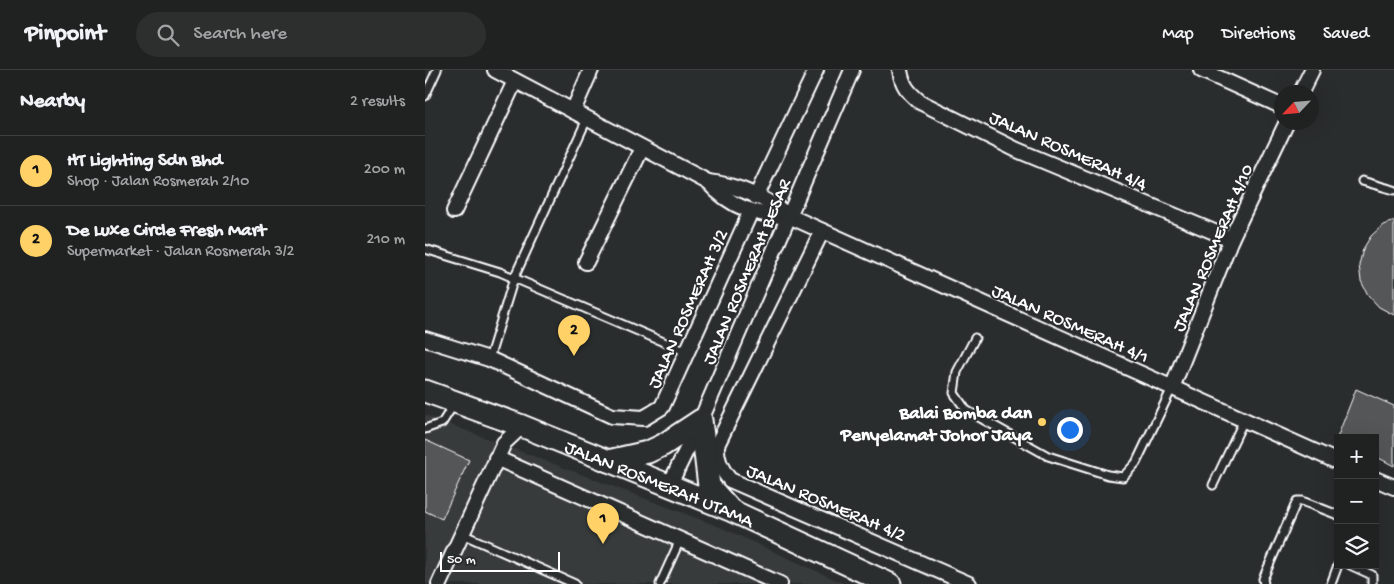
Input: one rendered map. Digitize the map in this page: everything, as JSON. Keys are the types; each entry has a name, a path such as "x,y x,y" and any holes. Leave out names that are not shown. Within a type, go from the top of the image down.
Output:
{"main road":[{"name":"JALAN ROSMERAH UTAMA","path":"425,391 522,426 730,510 890,584"},
{"path":"608,461 648,452 663,446 701,420 709,486 730,510"}],"street":[{"path":"573,111 591,70"},
{"path":"756,197 816,70"},
{"name":"JALAN ROSMERAH BESAR","path":"669,486 701,420 852,70"},
{"path":"1201,70 1274,103"},
{"path":"1304,85 1312,70"},
{"path":"454,211 504,74 708,182 727,184 773,204 789,216"},
{"name":"JALAN ROSMERAH 4/4","path":"900,76 909,93 920,102 1017,150 1231,239"},
{"name":"JALAN ROSMERAH 4/10","path":"1172,388 1231,239 1283,130"},
{"path":"586,262 642,148"},
{"path":"708,182 721,197 751,211 769,216 789,216"},
{"name":"JALAN ROSMERAH 3/2","path":"425,339 489,359 611,416 644,418 662,407 751,211"},
{"name":"JALAN ROSMERAH 4/1","path":"789,216 1334,460"},
{"name":"JALAN ROSMERAH 4/2","path":"822,231 717,445 716,454 722,470 730,480 969,584"},
{"path":"439,584 496,458 504,443 522,426"},
{"path":"496,458 780,584"},
{"path":"1379,481 1394,487"}],"lane":[{"path":"425,96 437,70"},
{"path":"489,359 514,278 587,119"},
{"path":"1362,181 1394,190"},
{"path":"425,249 514,278 687,352"},
{"path":"975,338 957,372 954,393 966,410 1047,456 1108,475 1123,477 1137,463 1172,388"},
{"path":"425,429 442,423 455,401"},
{"path":"1213,485 1244,420"},
{"path":"1264,584 1263,579 1297,501 1303,501 1334,513"},
{"path":"462,534 575,584"},
{"path":"660,584 680,540"},
{"path":"1331,584 1337,569"},
{"path":"1359,569 1372,575 1372,584"}],"shaded area":[{"path":"425,415 720,527 845,584 425,584"}],"building":[{"path":"1394,221 1394,315 1379,307 1368,295 1361,281 1359,265 1363,249 1371,236 1383,225"},
{"path":"1356,389 1394,406 1394,466 1379,458 1379,434 1339,434"},
{"path":"425,440 469,460 442,519 425,511"}],"place":[{"name":"De Luxe Circle Fresh Mart","path":"574,356"},
{"name":"Balai Bomba dan Penyelamat Johor Jaya","path":"1042,422"},
{"name":"HT Lighting Sdn Bhd","path":"603,544"}]}
